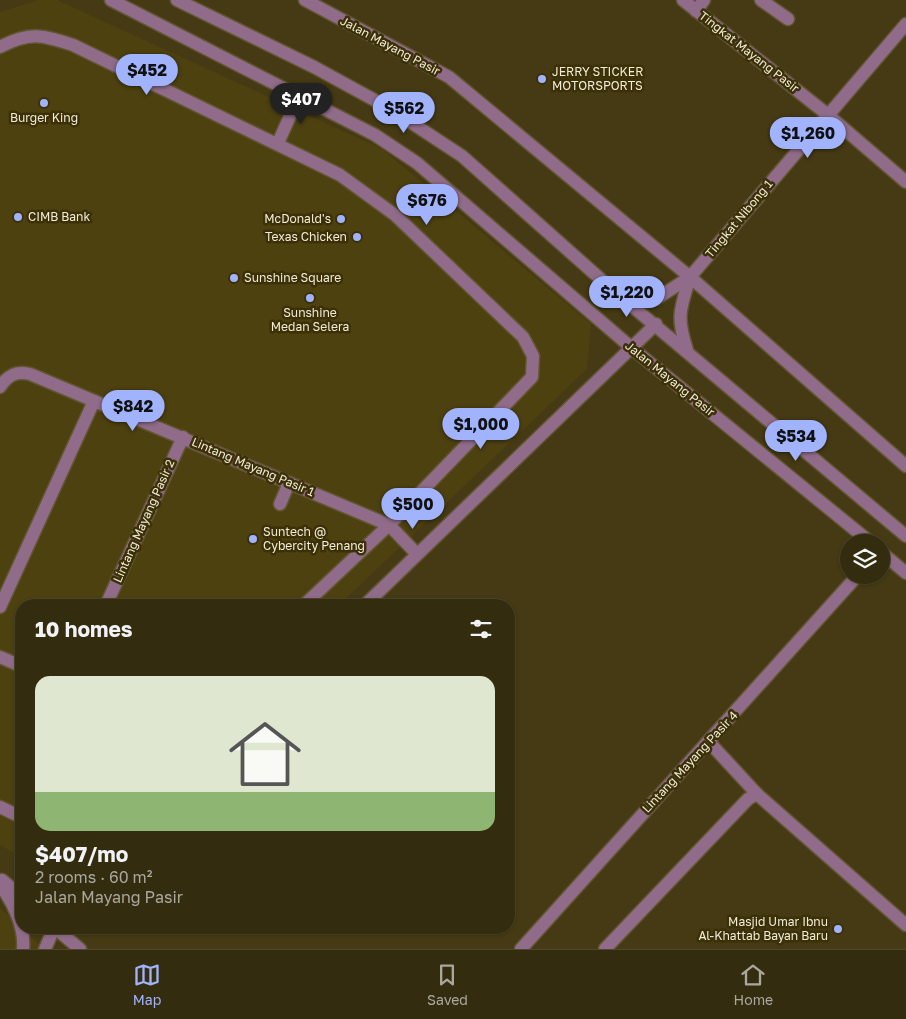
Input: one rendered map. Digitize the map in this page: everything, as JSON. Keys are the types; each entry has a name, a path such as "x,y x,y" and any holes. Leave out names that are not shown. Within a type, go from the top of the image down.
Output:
{"street":[{"name":"Jalan Mayang Pasir","path":"112,0 375,135 416,163 633,349 860,534"},
{"path":"177,0 380,103 462,156 614,291 656,324 906,536"},
{"name":"Jalan Mayang Pasir","path":"305,0 449,77 690,277 906,466"},
{"name":"Tingkat Mayang Pasir","path":"683,0 700,5 906,182"},
{"path":"761,0 788,19"},
{"name":"Tingkat Nibong 1","path":"690,277 906,24"},
{"path":"0,47 20,36 47,36 73,45 340,174 395,215 524,337 533,356 532,377 389,525 310,599"},
{"path":"278,143 299,96"},
{"path":"614,291 646,301 656,300 690,277"},
{"path":"688,351 679,326 679,314 690,277"},
{"path":"371,599 633,349 656,324"},
{"name":"Lintang Mayang Pasir 1","path":"0,387 6,378 21,372 94,401 389,525 417,554"},
{"path":"0,607 94,401"},
{"name":"Lintang Mayang Pasir 2","path":"109,599 183,437"},
{"path":"280,504 289,482"},
{"path":"890,560 906,573"},
{"name":"Lintang Mayang Pasir 4","path":"522,949 850,584"},
{"path":"0,657 15,663"},
{"path":"709,742 757,794 906,925"},
{"path":"605,949 748,799 757,794"},
{"path":"0,807 15,814"},
{"path":"0,879 15,891"},
{"path":"0,885 8,896 15,911"},
{"path":"21,934 23,949"},
{"path":"44,949 52,934"},
{"path":"62,934 80,949"}],"shaded area":[{"path":"39,0 57,0 382,149 591,324 587,369 345,599 15,599 15,854 0,845 0,12"},
{"path":"0,908 15,922 15,934 28,934 44,949 0,949"}],"place":[{"name":"JERRY STICKER MOTORSPORTS","path":"542,79"},
{"name":"Burger King","path":"44,103"},
{"name":"CIMB Bank","path":"18,217"},
{"name":"McDonald's","path":"341,219"},
{"name":"Texas Chicken","path":"357,237"},
{"name":"Sunshine Square","path":"234,278"},
{"name":"Sunshine Medan Selera","path":"310,298"},
{"name":"Suntech @ Cybercity Penang","path":"253,539"},
{"name":"Masjid Umar Ibnu Al-Khattab Bayan Baru","path":"838,929"}]}
